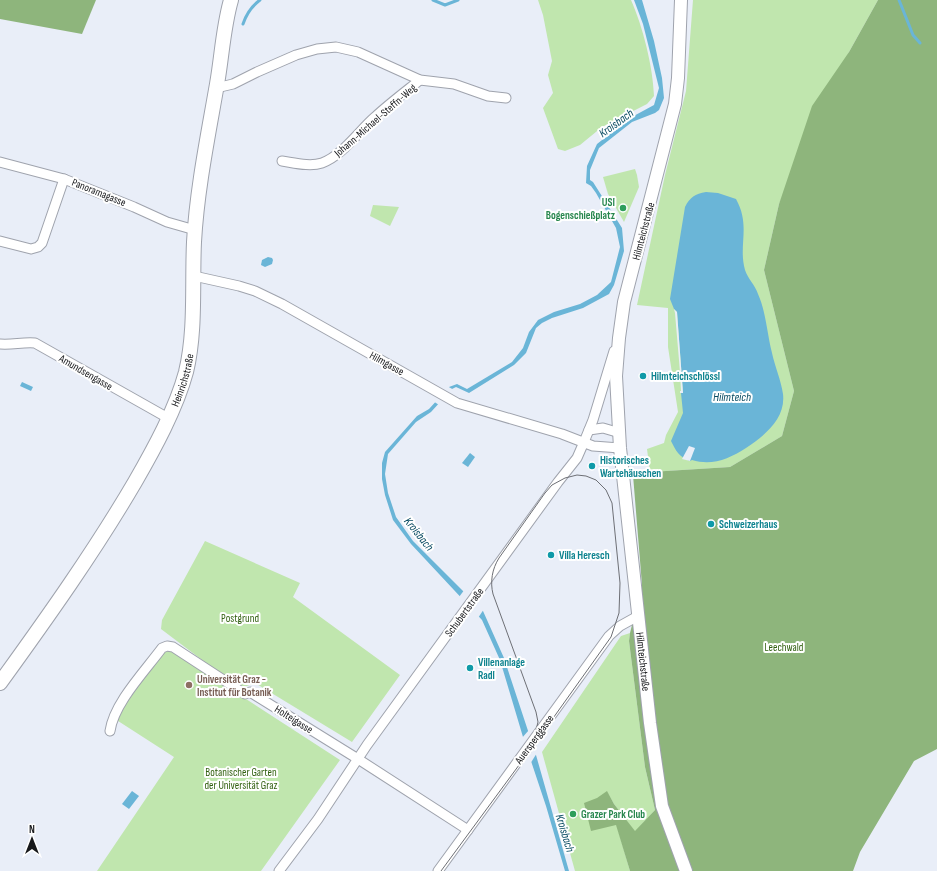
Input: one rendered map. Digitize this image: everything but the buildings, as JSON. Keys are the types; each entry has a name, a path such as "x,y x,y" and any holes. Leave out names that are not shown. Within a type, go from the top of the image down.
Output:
{"main road":[{"name":"Heinrichstraße","path":"0,683 117,513 149,458 184,379 190,354 195,230 202,166 216,88 224,29 231,0"},
{"name":"Hilmteichstraße","path":"680,0 678,78 675,104 626,294 619,338 616,376 620,448 650,723 662,806 686,871"},
{"name":"Hilmteichstraße","path":"680,30 687,12 688,0"}],"street":[{"name":"Johann-Michael-Steffn-Weg","path":"216,88 233,84 296,55 317,49 336,47 358,52 420,80 454,84 488,96 506,98"},
{"name":"Johann-Michael-Steffn-Weg","path":"282,161 305,165 321,163 331,158 355,138 374,117 420,80"},
{"name":"Panoramagasse","path":"0,162 64,179 167,222 195,230"},
{"path":"0,241 32,249 38,247 42,243 64,179"},
{"name":"Hilmgasse","path":"194,276 255,291 282,304 457,403 584,442"},
{"name":"Schubertstraße","path":"279,871 479,590 577,458 589,430 619,338"},
{"name":"Amundsengasse","path":"0,344 6,345 24,342 35,343 168,418"},
{"path":"589,430 603,428 620,433"},
{"path":"584,442 593,446 620,448"},
{"name":"Auersperggasse","path":"438,871 609,636 620,626 638,616"},
{"name":"Holteigasse","path":"110,731 111,721 122,701 162,648 167,646 173,647 245,694 250,692 468,830"}],"green space":[{"path":"0,0 96,0 82,34 0,19"},
{"path":"538,0 631,0 640,22 652,73 654,96 647,104 602,127 580,145 565,151 558,149 543,108 553,93 548,75 552,61 543,15"},
{"path":"693,0 878,0 849,52 779,204 764,270 794,391 782,436 730,467 650,472 647,449 664,443 666,435 678,412 668,347 668,308 637,305 665,175 686,91"},
{"name":"Leechwald","path":"878,0 937,0 937,749 914,761 860,852 853,871 630,871 616,825 591,831 584,803 597,798 607,791 614,804 635,831 655,810 645,767 629,641 642,585 633,475 650,472 730,467 782,436 794,391 764,270 779,204 812,106 849,52"},
{"name":"USI Bogenschießplatz","path":"635,169 639,187 624,222 608,194 603,177"},
{"path":"373,205 399,207 390,226 370,216"},
{"name":"Postgrund","path":"205,541 300,583 293,597 400,675 352,742 255,683 244,687 210,666 161,629 162,620"},
{"path":"630,633 629,641 645,767 655,810 635,832 607,792 630,871 575,871 542,752 621,636"},
{"name":"Botanischer Garten der Universität Graz","path":"166,647 340,760 261,871 97,871 174,757 115,719"}],"water":[{"name":"Kroisbach","path":"634,0 642,0 654,41 662,78 664,98 659,110 632,122 599,148 590,170 590,180 593,182 622,228 624,251 614,285 609,294 583,308 552,318 542,323 536,328 526,353 514,365 469,393 456,387 452,389 431,412 416,422 388,454 385,474 388,493 396,517 413,541 483,611 504,658 536,755 569,871 565,871 500,660 482,620 411,544 393,520 385,495 382,479 382,463 385,452 417,416 429,409 449,387 457,384 467,389 512,362 523,348 529,332 538,320 554,312 580,304 597,295 611,282 620,247 616,228 596,193 591,186 586,183 587,166 597,144 630,118 654,105 659,88 643,24"},
{"name":"Hilmteich","path":"706,192 718,193 736,199 740,209 744,227 743,261 745,270 757,291 765,315 772,353 781,384 783,403 781,411 772,426 760,438 746,448 727,458 713,462 699,462 692,460 690,461 680,456 671,441 683,413 681,393 683,393 677,312 674,309 670,299 685,207 693,196"},
{"path":"268,257 272,258 272,264 265,267 261,265 262,260"},
{"path":"22,382 33,387 31,391 20,386"},
{"path":"470,453 475,457 468,467 462,463"},
{"path":"132,791 139,796 129,809 122,804"}],"pier":[{"path":"674,309 677,312 683,393 680,393 680,372"},
{"path":"447,386 454,390 439,405 433,401"},
{"path":"689,446 695,448 690,461 682,459"},
{"path":"465,589 484,609 478,618 459,597"},
{"path":"529,730 537,753 530,764 521,739"}],"waterway":[{"path":"243,24 254,5 260,0"},
{"path":"433,0 445,5 458,0"},
{"path":"899,0 913,35 920,43"}],"tram line":[{"path":"441,871 611,637 619,613 620,583 612,503 606,490 596,480 586,476 577,475 565,478 552,485 499,558 492,576 493,594 536,712 538,722 535,734"}],"place":[{"name":"USI Bogenschießplatz","path":"623,208"},
{"name":"Hilmteichschlössl","path":"643,376"},
{"name":"Historisches Wartehäuschen","path":"592,466"},
{"name":"Schweizerhaus","path":"711,524"},
{"name":"Villa Heresch","path":"551,555"},
{"name":"Villenanlage Radl","path":"470,668"},
{"name":"Universität Graz - Institut für Botanik","path":"189,685"},
{"name":"Grazer Park Club","path":"573,814"}]}
